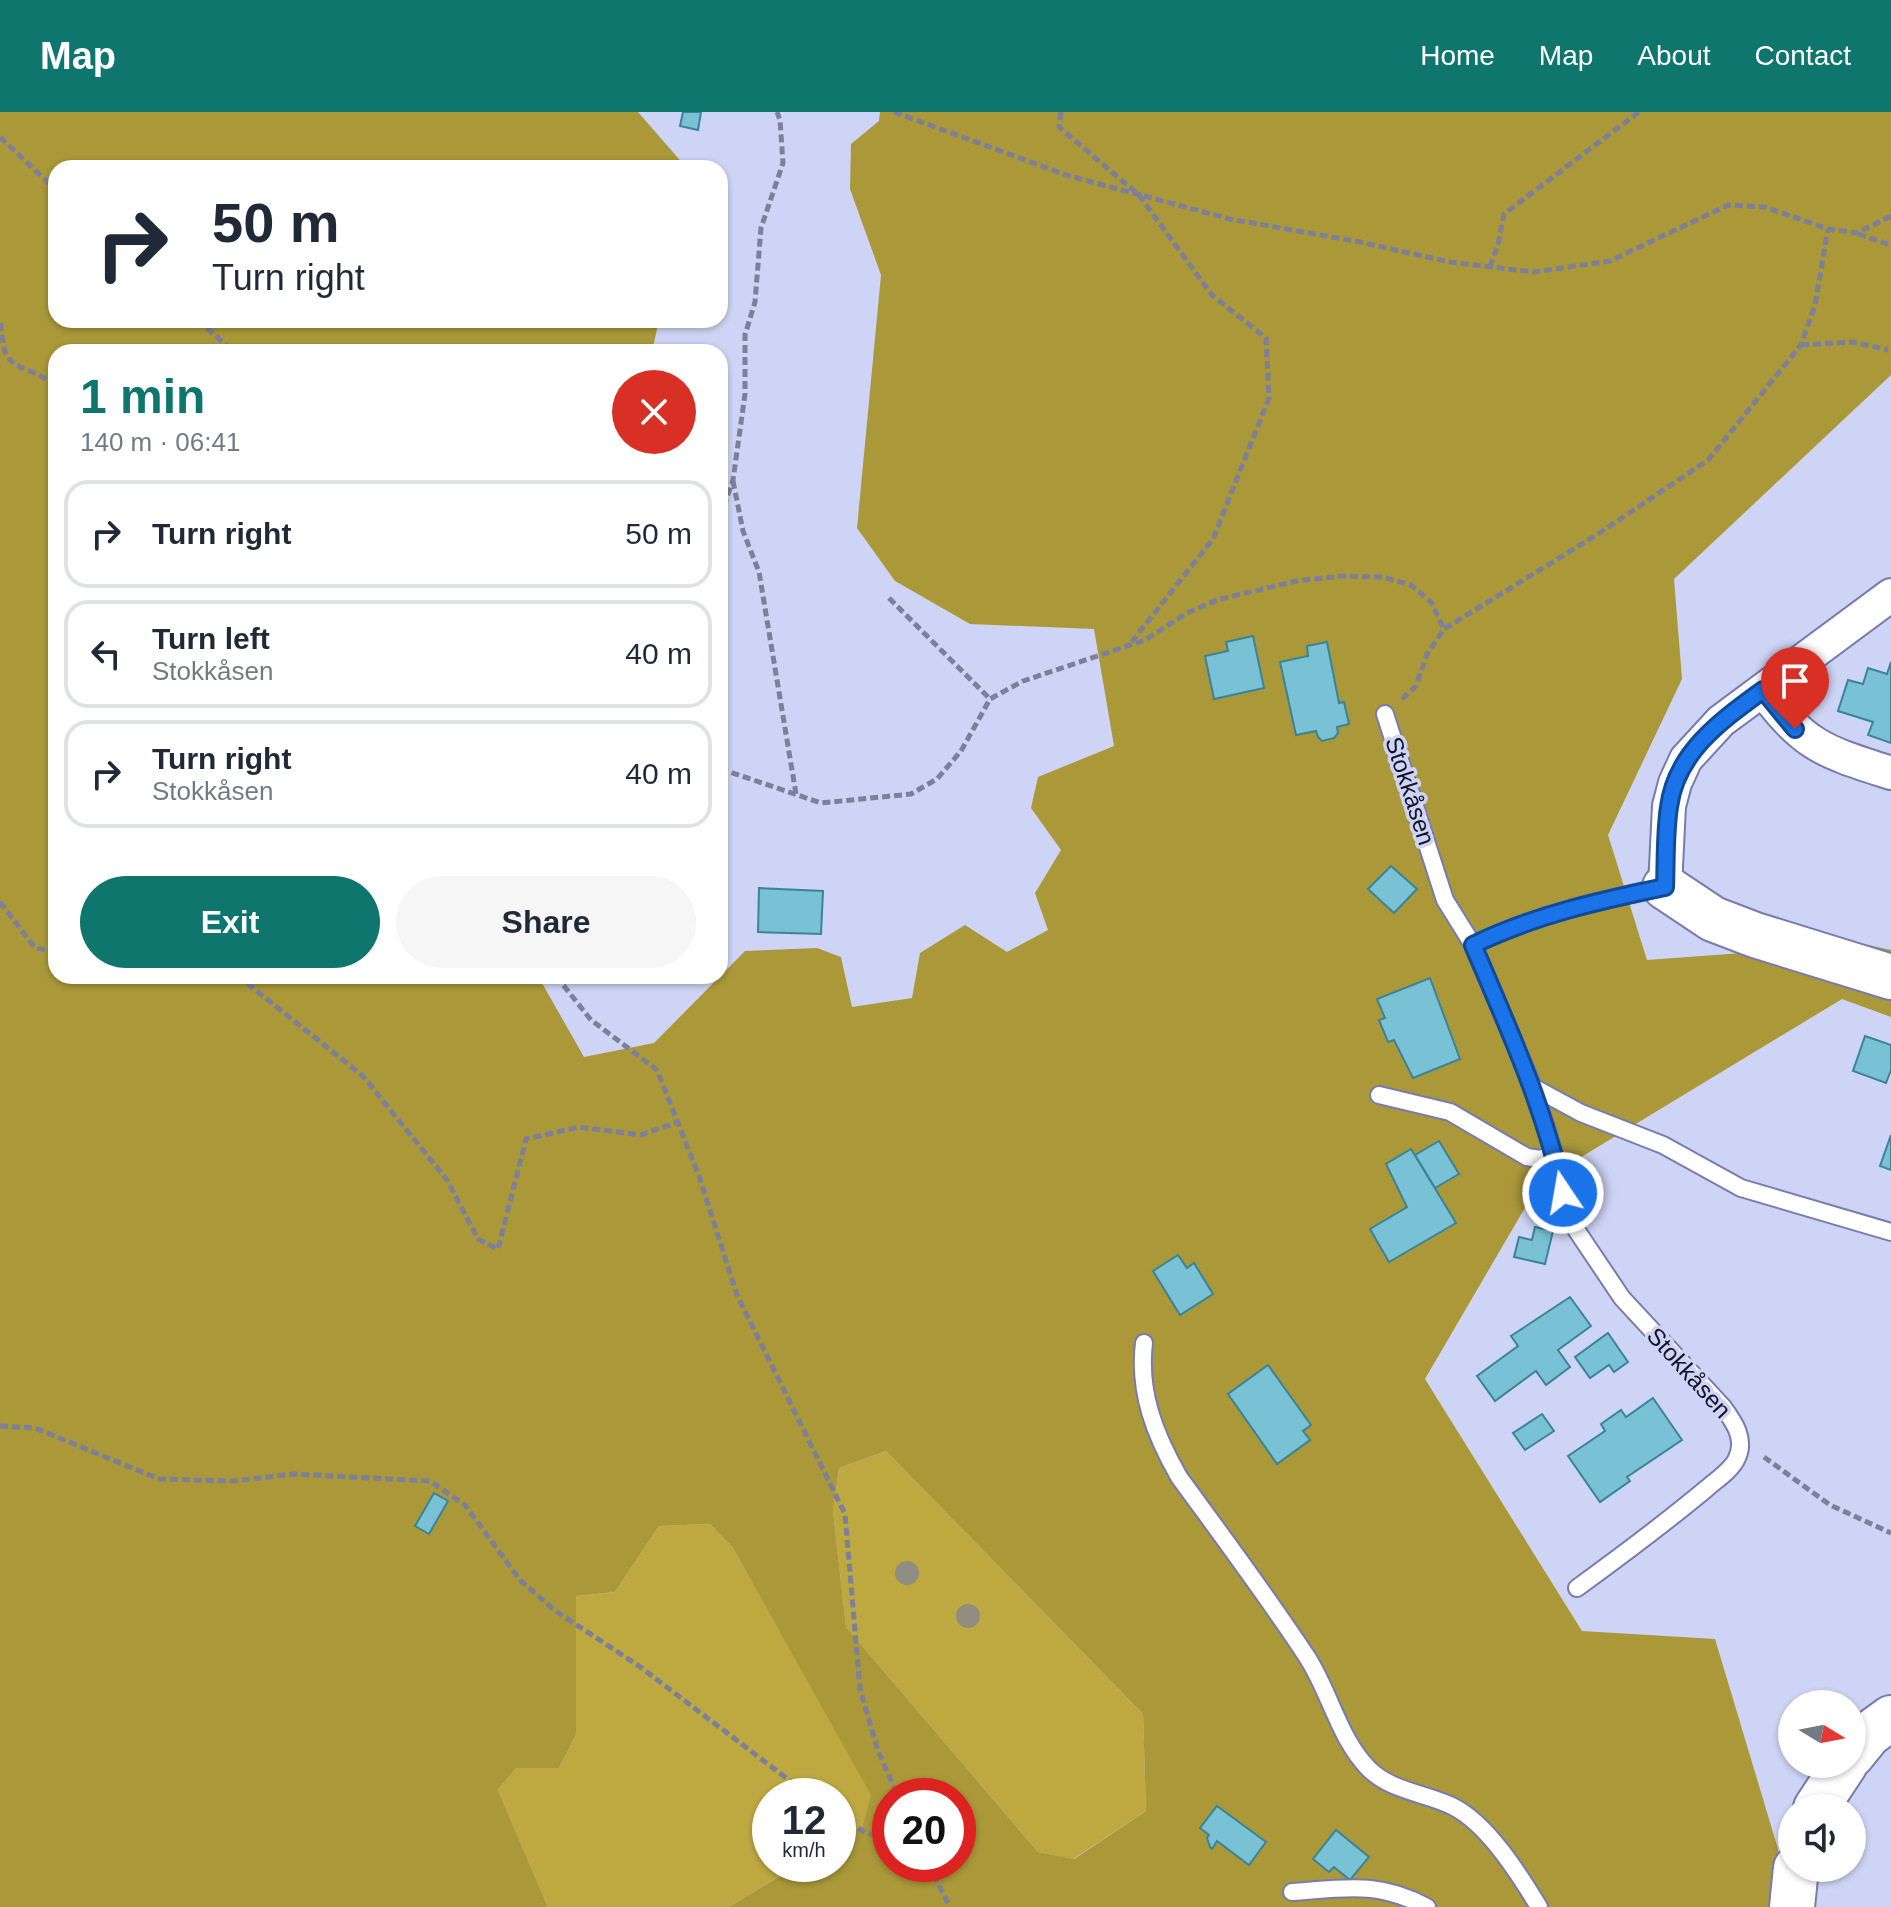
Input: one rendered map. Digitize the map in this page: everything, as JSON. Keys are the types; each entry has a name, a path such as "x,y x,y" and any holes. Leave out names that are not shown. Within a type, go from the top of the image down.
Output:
{"street":[{"path":"1891,595 1721,721 1686,759 1669,806 1665,887 1713,919 1891,977"},
{"path":"1763,690 1806,739 1848,759 1891,773"},
{"path":"1866,1738 1891,1718"},
{"path":"1792,1907 1795,1882"}],"lane":[{"name":"Stokkåsen","path":"1385,714 1445,900 1473,945 1533,1087 1577,1231 1622,1298 1735,1422 1740,1440 1737,1459 1727,1470 1660,1528 1577,1588"},
{"path":"1473,945 1547,914 1588,902 1665,887"},
{"path":"1533,1087 1581,1113 1663,1145 1741,1188 1891,1232"},
{"path":"1379,1095 1450,1112 1527,1157 1540,1159 1554,1154"},
{"path":"1144,1343 1142,1382 1165,1452 1179,1477 1309,1659 1350,1743 1368,1768 1380,1778 1452,1806 1473,1819 1539,1907"},
{"path":"1292,1892 1377,1888 1397,1893 1427,1907"}],"path":[{"path":"728,495 733,480 745,394 745,335 755,302 761,228 783,163 777,112"},
{"path":"894,112 1066,175 1139,195 1230,219 1450,262 1534,272 1610,261 1728,205 1765,207 1828,229 1857,233 1891,245"},
{"path":"1061,112 1059,127 1139,195 1212,295 1266,338 1269,398 1213,539 1129,645"},
{"path":"1490,267 1504,214 1639,112"},
{"path":"0,137 48,182"},
{"path":"1857,233 1891,216"},
{"path":"1385,714 1416,686 1427,654 1444,629 1598,534 1708,460 1801,345 1815,305 1828,229"},
{"path":"0,323 5,354 18,366 48,379"},
{"path":"207,328 225,344"},
{"path":"1801,345 1853,342 1888,350"},
{"path":"733,480 743,531 759,572 796,794"},
{"path":"728,771 821,803 911,794 937,779 961,751 990,699 1023,681 1145,640 1187,613 1217,600 1296,581 1343,576 1383,577 1411,585 1431,602 1444,629"},
{"path":"889,598 990,699"},
{"path":"0,902 35,948 48,950"},
{"path":"248,984 363,1076 447,1180 478,1239 498,1249 526,1139 579,1127 641,1135 678,1122"},
{"path":"562,984 591,1020 657,1070 699,1176 737,1295 845,1514 860,1689 878,1751 890,1778"},
{"path":"0,1426 35,1428 159,1479 234,1481 293,1474 430,1481 465,1505 520,1580 554,1610 639,1666 786,1778"},
{"path":"1740,1440 1830,1505 1891,1533"},
{"path":"937,1882 950,1907"}],"shaded area":[{"path":"0,112 638,112 680,160 48,160 48,328 657,328 654,344 48,344 48,984 543,984 584,1057 654,1043 712,984 728,984 728,968 745,951 817,948 841,957 852,1007 912,998 920,953 965,925 1007,952 1048,930 1035,893 1061,850 1031,808 1038,777 1114,746 1094,629 970,624 895,581 857,528 881,275 850,189 851,144 879,121 880,112 1891,112 1891,375 1674,579 1682,679 1608,835 1647,960 1864,944 1891,950 1891,1017 1842,999 1540,1182 1425,1379 1582,1631 1715,1639 1778,1849 1770,1907 729,1907 770,1882 856,1882 856,1830 862,1827 871,1795 733,1548 710,1524 659,1526 615,1592 576,1596 576,1735 559,1768 516,1768 498,1790 548,1907 0,1907","holes":["886,1451 1143,1714 1146,1811 1074,1859 1038,1852 976,1779 976,1882 872,1882 872,1778 975,1778 846,1627 833,1511 839,1468"]},
{"path":"886,1451 1143,1714 1146,1811 1073,1859 1038,1852 846,1627 833,1511 839,1468"},
{"path":"710,1524 733,1548 872,1795 862,1827 856,1830 856,1778 752,1778 752,1882 770,1882 729,1907 548,1907 498,1790 516,1768 559,1768 576,1735 576,1596 615,1592 659,1526"}],"building":[{"path":"683,112 701,112 698,130 680,126"},
{"path":"1253,636 1264,688 1214,699 1205,656 1228,651 1226,642"},
{"path":"1327,642 1339,703 1344,702 1349,724 1337,727 1338,733 1334,738 1322,741 1316,731 1296,735 1280,662 1308,656 1307,646"},
{"path":"1891,662 1891,743 1868,735 1873,722 1838,711 1848,680 1863,684 1868,668 1887,674"},
{"path":"1391,866 1417,889 1394,913 1368,889"},
{"path":"759,888 823,891 821,934 758,932"},
{"path":"1430,978 1460,1059 1413,1078 1394,1040 1388,1042 1379,1020 1385,1018 1377,999"},
{"path":"1865,1036 1891,1045 1891,1070 1886,1083 1853,1071"},
{"path":"1891,1135 1891,1170 1880,1166"},
{"path":"1439,1141 1459,1174 1435,1188 1415,1155"},
{"path":"1411,1149 1456,1223 1389,1262 1370,1229 1407,1207 1386,1164"},
{"path":"1535,1227 1553,1231 1545,1264 1514,1257 1519,1237 1532,1240"},
{"path":"1178,1255 1187,1268 1194,1263 1213,1294 1180,1315 1153,1271"},
{"path":"1570,1297 1591,1326 1558,1350 1570,1367 1546,1385 1536,1371 1495,1401 1477,1376 1518,1346 1511,1336"},
{"path":"1608,1333 1628,1362 1614,1372 1609,1365 1590,1378 1575,1357"},
{"path":"1268,1365 1311,1425 1303,1431 1310,1440 1277,1464 1228,1394"},
{"path":"1653,1398 1682,1440 1627,1477 1630,1481 1600,1502 1568,1456 1605,1431 1601,1424 1621,1410 1626,1417"},
{"path":"1542,1414 1554,1431 1525,1450 1513,1433"},
{"path":"434,1493 448,1501 429,1534 415,1526"},
{"path":"1217,1806 1266,1842 1249,1865 1217,1841 1212,1849 1210,1847 1209,1835 1200,1828"},
{"path":"1336,1830 1369,1857 1350,1880 1334,1867 1329,1872 1313,1859"}],"route":[{"path":"1563,1193 1533,1087 1473,945 1547,914 1588,902 1665,887 1669,806 1686,759 1721,721 1763,690 1795,729"}]}
